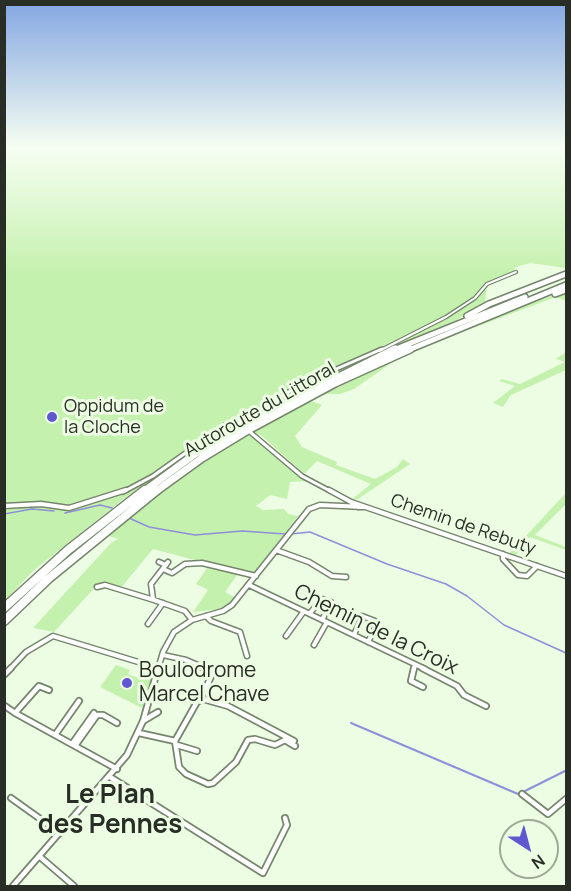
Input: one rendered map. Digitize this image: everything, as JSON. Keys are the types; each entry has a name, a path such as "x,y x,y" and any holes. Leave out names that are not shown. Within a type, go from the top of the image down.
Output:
{"highway":[{"path":"386,353 489,304 567,274"},
{"name":"Autoroute du Littoral","path":"4,608 86,535 195,454 287,401 386,353 567,280"},
{"name":"Autoroute du Littoral","path":"4,621 103,532 202,458 257,425 335,383 459,328 567,285"},
{"path":"459,328 567,290"}],"street":[{"path":"4,506 41,504 69,508 134,488 225,425 237,424 302,384 364,358 446,317 475,298 487,284 516,272"},
{"name":"Chemin de Rebuty","path":"250,432 302,476 361,507 567,576"},
{"path":"13,886 117,768 138,733 162,655 174,632 192,620 229,607 312,507 322,505 361,507"},
{"path":"276,550 309,562 331,576 346,577"},
{"path":"503,554 503,559 518,575 527,576 537,566"},
{"path":"153,599 151,585 167,564 159,562"},
{"path":"163,569 173,572 185,564 202,563 256,576"},
{"path":"97,586 105,585 153,599 185,611 192,620"},
{"name":"Chemin de la Croix","path":"249,585 457,686 464,695 486,706"},
{"path":"310,614 321,600 331,602 314,645"},
{"path":"148,624 163,603"},
{"path":"286,636 304,611"},
{"path":"206,616 209,620 240,633 247,656"},
{"path":"354,635 362,616 375,621 377,624 368,642"},
{"path":"4,675 26,652 46,638 53,636 158,668"},
{"path":"162,655 212,670 213,675 176,743 179,767 186,774 208,784 236,762 248,740 255,739 275,745 285,740 295,743 228,706 201,699"},
{"path":"415,665 411,681 423,687"},
{"path":"15,713 37,687 42,686 49,690"},
{"path":"55,735 79,701"},
{"path":"5,706 117,768"},
{"path":"142,720 158,712"},
{"path":"73,745 93,713"},
{"path":"73,745 95,717 102,715 117,723"},
{"path":"138,733 197,751"},
{"path":"110,777 263,873 287,825 285,818"},
{"path":"522,794 548,814 567,799"},
{"path":"10,798 60,833"},
{"path":"39,856 74,886"}],"green space":[{"path":"5,190 566,190 566,268 530,263 516,267 511,275 487,285 485,303 455,321 316,381 226,431 121,501 34,570 5,600"},
{"path":"566,291 566,301 556,297 465,331 397,359 354,389 340,394 326,394 311,401 322,405 295,436 302,447 337,462 336,465 375,479 397,467 403,459 410,464 358,499 351,500 371,484 317,461 304,474 262,436 252,431 323,392 397,357 511,310"},
{"path":"566,352 566,370 511,395 503,407 493,403 515,386 499,381 502,379 520,384 565,362 556,359"},
{"path":"248,434 265,445 307,481 290,482 287,499 270,495 256,506 263,510 284,509 288,514 298,516 254,575 240,571 225,592 236,598 222,609 193,612 208,590 196,584 210,564 153,549 120,589 99,583 54,632 33,628 111,543 118,539 106,535 182,476"},
{"path":"566,493 566,504 535,535 566,547 566,550 530,537 515,556 509,554"},
{"name":"Boulodrome Marcel Chave","path":"116,665 130,670 128,674 141,679 144,676 152,679 142,708 100,687"}],"waterway":[{"path":"65,513 100,505 112,508"},
{"path":"4,514 32,509 54,511"},
{"path":"129,518 149,527 195,535 242,531 285,534"},
{"path":"291,534 310,532 387,564 446,584 467,596 504,625 566,653"},
{"path":"351,723 518,794"},
{"path":"523,792 565,771"}],"place":[{"name":"Oppidum de la Cloche","path":"52,417"},
{"name":"Boulodrome Marcel Chave","path":"127,683"}],"district":[{"name":"Le Plan des Pennes","path":"110,811"}]}
